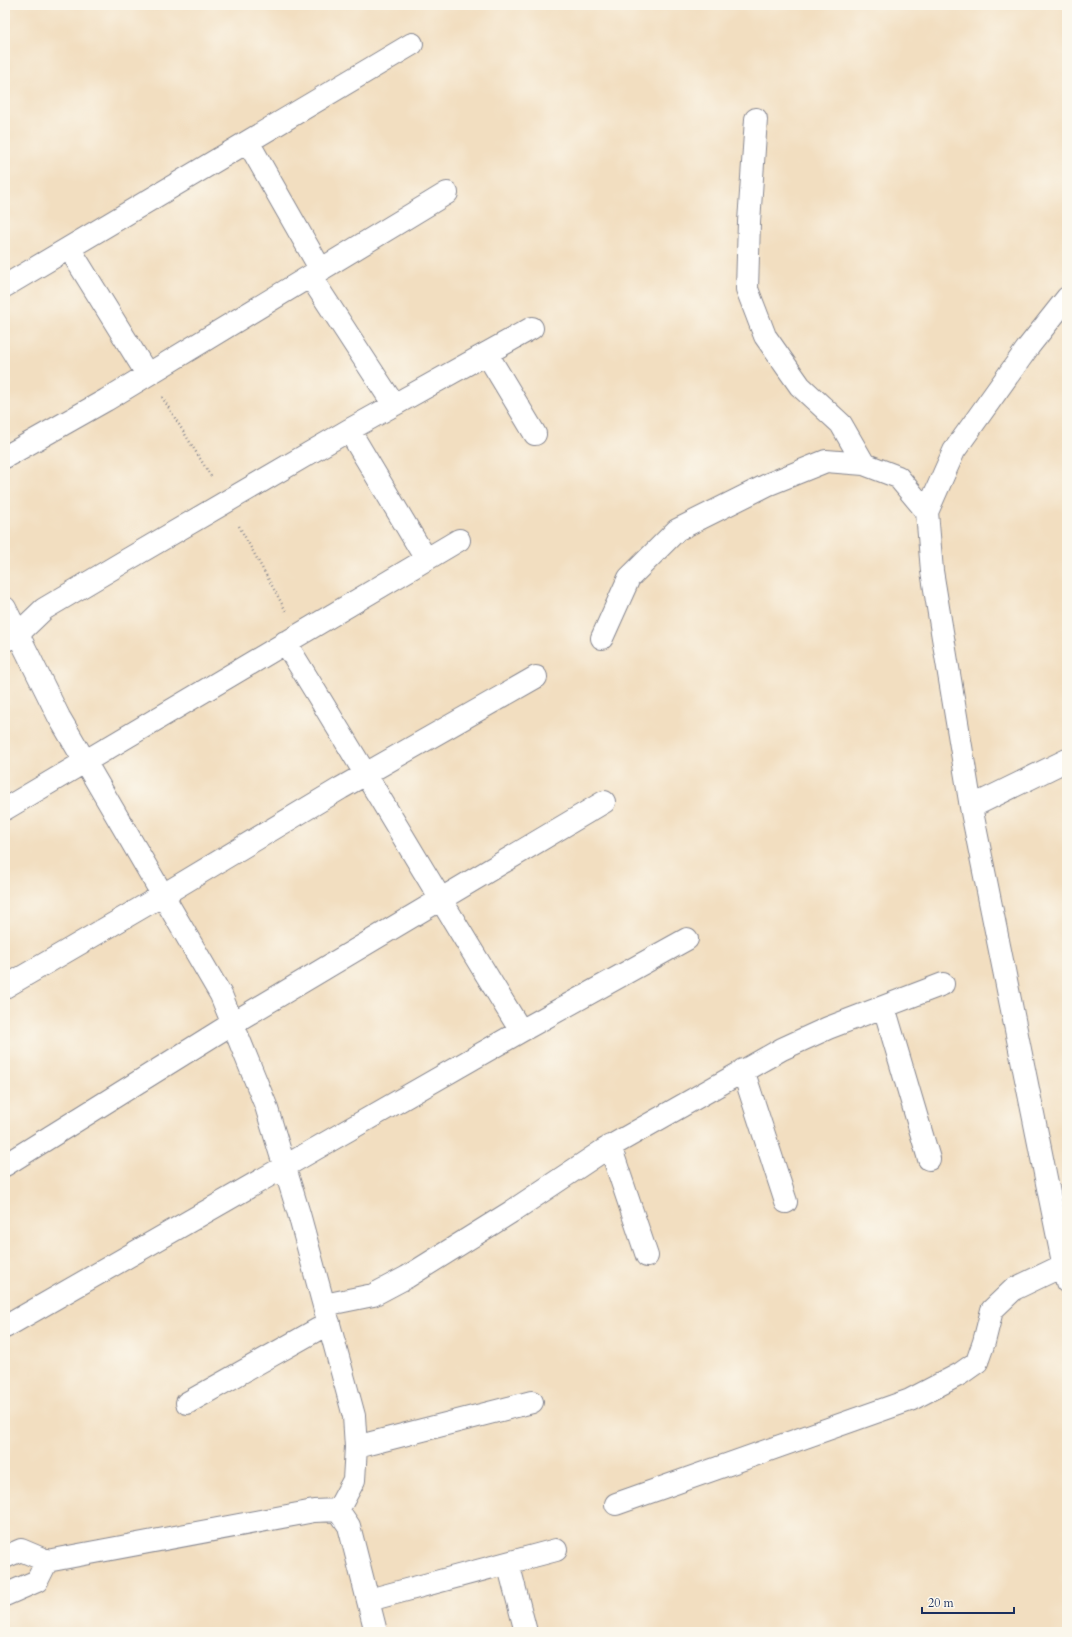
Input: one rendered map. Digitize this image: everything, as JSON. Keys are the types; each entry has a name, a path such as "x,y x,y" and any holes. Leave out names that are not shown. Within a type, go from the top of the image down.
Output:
{"street":[{"path":"5,286 412,44"},
{"path":"756,119 749,222 747,289 765,336 800,386 841,424 864,464"},
{"path":"248,142 316,273 394,405"},
{"path":"5,457 106,400 447,193"},
{"path":"70,248 147,374"},
{"path":"616,1504 910,1400 960,1374 977,1362 992,1310 1014,1289 1065,1273 971,807 932,571 928,512 954,451 1029,346 1067,298"},
{"path":"11,637 44,610 349,430 532,328"},
{"path":"487,354 535,434"},
{"path":"349,430 426,559"},
{"path":"602,638 629,578 677,530 769,484 826,461 864,464 898,476 928,512"},
{"path":"5,810 285,642 459,540"},
{"path":"5,608 11,637 221,995 266,1106 327,1314 354,1416 356,1448 354,1480 338,1510"},
{"path":"285,642 367,774 440,901 521,1031"},
{"path":"5,987 367,774 536,677"},
{"path":"971,807 1067,760"},
{"path":"5,1165 232,1024 604,802"},
{"path":"5,1327 521,1031 687,939"},
{"path":"187,1403 327,1314 373,1295 407,1277 511,1212 610,1146 743,1070 782,1049 828,1028 943,984"},
{"path":"884,1007 929,1159"},
{"path":"743,1070 786,1202"},
{"path":"610,1146 647,1256"},
{"path":"356,1448 532,1402"},
{"path":"5,1557 21,1550 47,1561 314,1511 338,1510"},
{"path":"338,1510 349,1526 376,1632"},
{"path":"369,1600 556,1550"},
{"path":"5,1595 37,1581 47,1561"},
{"path":"508,1563 526,1632"}]}
